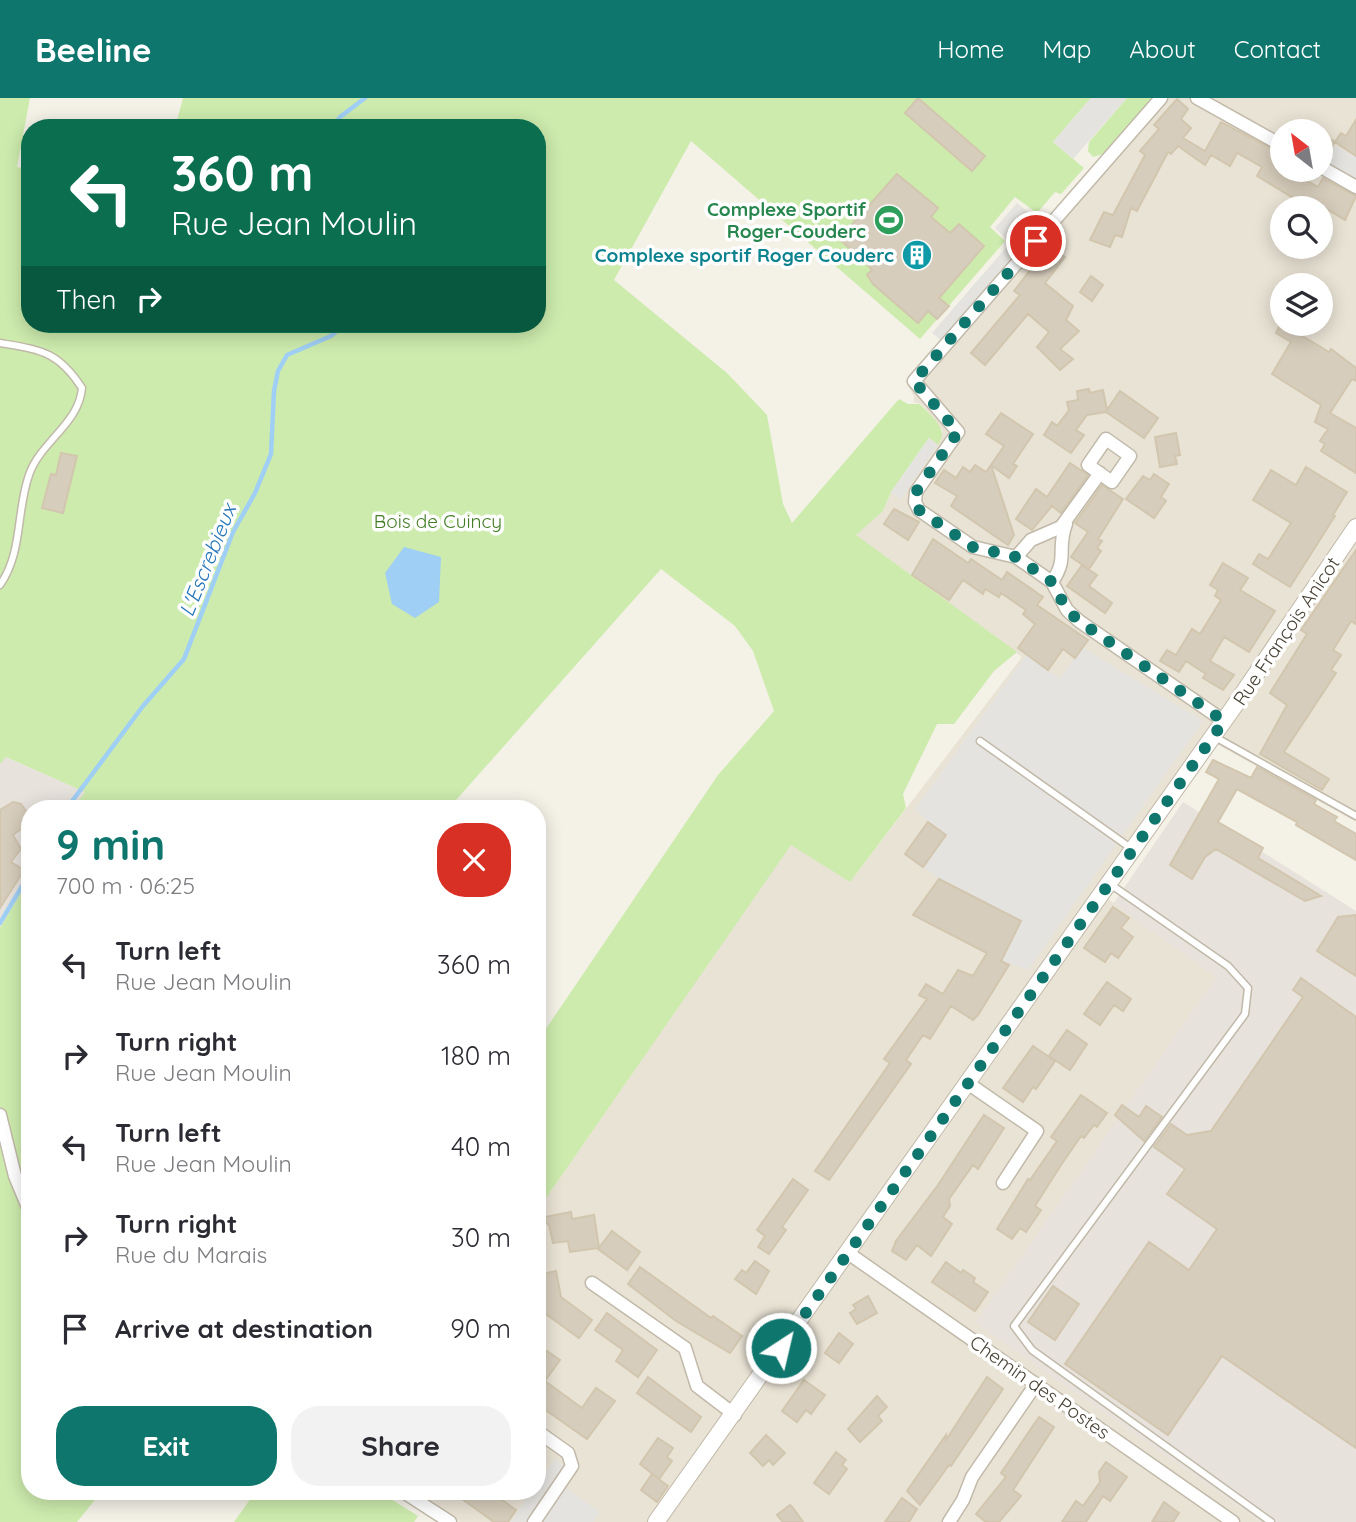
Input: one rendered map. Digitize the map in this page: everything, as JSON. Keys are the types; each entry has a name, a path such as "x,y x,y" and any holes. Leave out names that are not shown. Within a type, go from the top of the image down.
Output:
{"street":[{"path":"1161,98 914,381 958,432 916,492 917,507 973,547 1016,557 1052,582 1067,610 1079,621 1224,721"},
{"path":"1197,98 1270,139"},
{"path":"1334,174 1356,187"},
{"path":"1016,557 1031,540 1056,531 1068,519 1100,473"},
{"path":"1052,582 1063,564 1061,544 1068,519"},
{"name":"Rue François Anicot","path":"656,1522 969,1084 1354,533"},
{"path":"969,1084 1037,1131 1003,1183"},
{"path":"0,1115 21,1190"},
{"name":"Chemin des Postes","path":"848,1253 1233,1522"},
{"path":"592,1283 685,1348 697,1386 735,1415"},
{"path":"949,1522 963,1500 972,1477 1036,1384"},
{"path":"534,1522 572,1466 568,1453 546,1437"},
{"path":"416,1500 450,1522"}],"lane":[{"path":"0,343 42,350 59,359 82,388 81,400 70,420 43,450 29,475 13,559 0,585"},
{"path":"1214,736 1356,816"},
{"path":"980,741 1133,850"},
{"path":"1110,884 1228,966 1248,988 1245,1014 1014,1326 1032,1350 1271,1522"}],"shaded area":[{"path":"1091,98 1127,98 1073,159 1053,142"},
{"path":"1152,98 1356,98 1356,822 1215,743 1108,899 1217,976 976,1323 1261,1522 460,1522 427,1500 546,1500 546,1198 791,844 850,882 1022,657 855,535 883,511 891,492 943,431 921,404 914,402 914,396 905,381"},
{"path":"1334,147 1356,157 1356,183 1334,170"},
{"path":"1017,203 1041,223 941,340 932,333 1010,243 995,228"},
{"path":"929,438 938,445 901,499 891,492"},
{"path":"1082,647 1203,721 1028,970 1001,960 1021,921 939,879 923,867 928,822 915,809 1027,654 1060,679"},
{"path":"5,757 86,792 80,800 21,800 21,892 0,928 0,764"},
{"path":"1183,802 1356,911 1356,1522 1261,1522 975,1323 1216,977 1113,904"},
{"path":"555,1459 574,1472 565,1487 600,1512 593,1522 510,1522 526,1500 546,1500 546,1472"}],"green space":[{"name":"Bois de Cuincy","path":"0,98 30,98 26,119 21,119 21,146 17,167 21,168 21,333 546,333 546,119 177,119 183,98 1091,98 1053,142 1084,168 1061,194 1055,192 1037,213 1015,197 990,227 1005,241 920,339 691,141 614,280 727,373 767,415 783,504 792,523 899,399 908,404 920,404 941,428 941,439 938,445 929,438 891,492 883,511 856,535 1017,652 994,671 954,724 937,724 903,794 906,808 850,882 791,845 546,1198 546,1029 718,775 774,711 753,651 735,626 661,569 456,800 79,800 85,792 6,757 0,764"},
{"path":"1127,98 1152,98 1103,154 1093,157 1088,151 1089,142"},
{"path":"21,892 21,1500 95,1500 77,1522 0,1522 0,928"},
{"path":"250,1500 392,1500 418,1516 414,1522 234,1522"}],"water":[{"path":"404,547 441,557 439,602 415,618 392,604 385,573"}],"building":[{"path":"918,98 985,156 972,171 905,113"},
{"path":"1177,99 1188,109 1181,119 1191,128 1183,138 1205,151 1221,122 1270,148 1270,182 1309,182 1318,187 1321,182 1330,182 1356,196 1345,220 1333,213 1333,196 1290,196 1257,176 1262,167 1237,153 1230,166 1211,155 1205,165 1178,146 1171,154 1168,152 1137,211 1131,208 1122,237 1115,235 1110,247 1090,240 1104,212 1113,215 1145,155 1140,151 1159,129 1154,125"},
{"path":"1356,120 1356,156 1335,142 1341,133 1346,136"},
{"name":"Complexe sportif Roger Couderc","path":"897,174 938,208 931,217 950,233 959,224 984,246 939,298 949,306 937,319 928,311 918,323 873,284 867,275 872,270 839,239"},
{"path":"1049,246 1065,257 1045,283 1073,306 1066,320 1079,331 1060,349 1073,359 1060,370 1037,347 1049,332 1028,314 985,365 971,353 1020,295 1014,291"},
{"path":"1091,276 1103,285 1092,301 1080,292"},
{"path":"1281,336 1303,336 1329,352 1331,349 1356,368 1356,381 1352,379 1330,413 1356,428 1356,473 1321,451 1325,444 1320,441 1328,429 1315,422 1321,405 1272,374 1291,342"},
{"path":"1089,389 1090,393 1103,390 1107,410 1120,391 1158,418 1144,438 1106,412 1087,415 1076,430 1084,435 1071,453 1044,435 1052,422 1057,426 1069,410 1067,402 1078,400 1077,391"},
{"path":"1001,413 1033,434 1013,464 1017,466 1009,478 991,465 1004,446 986,434"},
{"path":"1176,433 1180,455 1175,456 1177,464 1160,467 1155,437"},
{"path":"61,453 77,456 63,513 42,508 51,474 56,475"},
{"path":"1070,463 1088,475 1061,513 1052,506 1032,530 1016,519 1036,489 1047,497"},
{"path":"975,465 986,472 991,465 1014,535 1008,545 951,506 957,496 935,483 944,470 956,478 963,467 970,472"},
{"path":"1306,467 1347,492 1290,587 1253,564 1259,554 1268,559 1291,523 1253,500 1271,470 1296,485"},
{"path":"1154,474 1169,484 1161,497 1166,501 1154,518 1126,499 1143,476 1150,480"},
{"path":"1102,485 1123,499 1098,539 1102,541 1097,548 1101,551 1089,569 1071,557 1088,532 1075,523"},
{"path":"894,509 919,522 908,540 884,524"},
{"path":"933,539 968,563 971,559 1002,580 1007,572 1043,597 1037,605 1088,640 1075,658 1063,649 1048,670 1018,648 1035,624 1023,614 1026,610 1001,593 999,597 985,589 983,594 963,580 949,600 912,575"},
{"path":"1356,550 1356,624 1351,621 1333,650 1341,655 1331,670 1336,673 1284,752 1329,779 1322,790 1260,754 1287,705 1270,693 1307,634 1301,630"},
{"path":"1223,563 1248,578 1240,590 1275,611 1249,652 1224,637 1210,661 1234,675 1223,690 1203,678 1206,674 1186,661 1179,672 1160,661 1167,650 1176,655 1192,629 1200,634 1221,600 1215,596 1218,590 1210,585"},
{"path":"1082,565 1097,575 1089,586 1112,603 1105,613 1067,586"},
{"path":"1213,760 1251,778 1257,767 1316,800 1314,804 1337,817 1334,821 1356,834 1356,860 1296,825 1297,822 1237,789 1218,822 1263,848 1258,858 1321,896 1305,901 1216,849 1205,857 1192,879 1170,865 1219,779 1206,772"},
{"path":"13,802 21,804 21,829 13,835 21,849 11,862 21,868 21,875 0,908 0,810"},
{"path":"928,822 946,835 923,867 905,854"},
{"path":"939,879 1021,921 1001,961 1009,965 973,1020 951,1006 930,1039 923,1035 906,1060 911,1064 829,1180 815,1171 890,1063 884,1059 927,999 919,995 926,984 943,994 958,970 973,976 987,953 913,915"},
{"path":"1113,907 1129,918 1121,928 1133,937 1118,958 1111,953 1105,962 1084,948"},
{"path":"1356,915 1356,976 1317,951 1338,917"},
{"path":"1301,978 1356,1017 1356,1448 1222,1356 1168,1435 1065,1364 1149,1242 1189,1270 1217,1229 1167,1194 1185,1169 1154,1147 1171,1124 1187,1135 1211,1131 1303,997 1293,990"},
{"path":"1107,982 1131,999 1123,1011 1114,1005 1100,1025 1084,1014"},
{"path":"1067,1030 1087,1044 1070,1070 1049,1056"},
{"path":"1033,1046 1055,1061 1036,1089 1033,1087 1023,1102 1003,1088"},
{"path":"1081,1095 1107,1113 1097,1127 1094,1125 1084,1138 1081,1136 1061,1165 1035,1206 1041,1210 1026,1232 1020,1228 1012,1239 997,1229 1028,1179 1030,1180 1057,1141 1051,1137"},
{"path":"1122,1105 1139,1117 1146,1106 1162,1117 1144,1141 1115,1115"},
{"path":"984,1115 1004,1128 978,1169 973,1165 949,1199 950,1206 943,1217 952,1224 931,1256 917,1245 906,1260 892,1251 896,1241 938,1185"},
{"path":"793,1179 808,1190 782,1227 786,1230 769,1254 758,1247 765,1236 757,1230"},
{"path":"571,1212 572,1219 594,1215 599,1248 570,1252 568,1241 553,1243 546,1217"},
{"path":"612,1231 640,1252 627,1270 598,1249"},
{"path":"755,1261 769,1271 756,1294 735,1279 742,1270 746,1273"},
{"path":"946,1262 961,1273 963,1270 975,1278 973,1282 988,1292 975,1311 932,1282"},
{"path":"640,1267 711,1318 713,1316 742,1336 730,1353 676,1321 628,1284"},
{"path":"556,1271 561,1297 592,1320 579,1338 546,1314 546,1273"},
{"path":"1053,1286 1079,1304 1055,1340 1028,1322"},
{"path":"868,1296 877,1313 857,1324 850,1313 856,1309 853,1305"},
{"path":"607,1313 657,1350 638,1377 616,1361 623,1350 595,1330"},
{"path":"839,1333 853,1344 839,1363 825,1353"},
{"path":"546,1352 560,1360 546,1380"},
{"path":"648,1377 701,1417 691,1432 637,1393"},
{"path":"987,1377 1003,1389 951,1466 949,1465 920,1505 907,1491 946,1435 946,1440"},
{"path":"804,1380 825,1395 811,1414 806,1410 797,1422 782,1411"},
{"path":"546,1382 582,1408 596,1388 615,1401 587,1439 546,1410"},
{"path":"877,1396 887,1407 878,1416 882,1421 860,1442 848,1429"},
{"path":"1039,1417 1054,1427 1013,1490 1021,1496 999,1522 986,1522 976,1514 1006,1477 1001,1473"},
{"path":"766,1435 785,1453 773,1465 769,1460 763,1466 750,1453"},
{"path":"658,1438 673,1448 667,1457 672,1461 659,1479 640,1464"},
{"path":"836,1452 846,1460 842,1465 847,1469 829,1494 814,1483"},
{"path":"1106,1462 1127,1477 1110,1501 1103,1496 1086,1522 1062,1522 1076,1501 1083,1506 1100,1482 1099,1472"},
{"path":"652,1474 668,1486 657,1502 641,1490"},
{"path":"902,1498 917,1509 909,1522 885,1522"},
{"path":"463,1500 502,1500 516,1510 508,1522 494,1522"},
{"path":"1164,1502 1179,1513 1173,1522 1152,1522"},
{"path":"790,1505 803,1522 783,1522 777,1515"}],"waterway":[{"name":"L'Escrebieux","path":"339,119 365,98"},
{"name":"L'Escrebieux","path":"73,800 143,706 184,659 233,532 255,493 271,454 274,391 278,371 287,355 334,333"},
{"name":"L'Escrebieux","path":"0,923 21,888"}],"place":[{"name":"Complexe Sportif Roger-Couderc","path":"889,220"},
{"name":"Complexe sportif Roger Couderc","path":"917,255"}],"route":[{"path":"781,1348 1224,721 1072,616 1052,582 1016,557 979,551 919,510 915,502 916,492 958,432 914,381 1036,241"}]}
